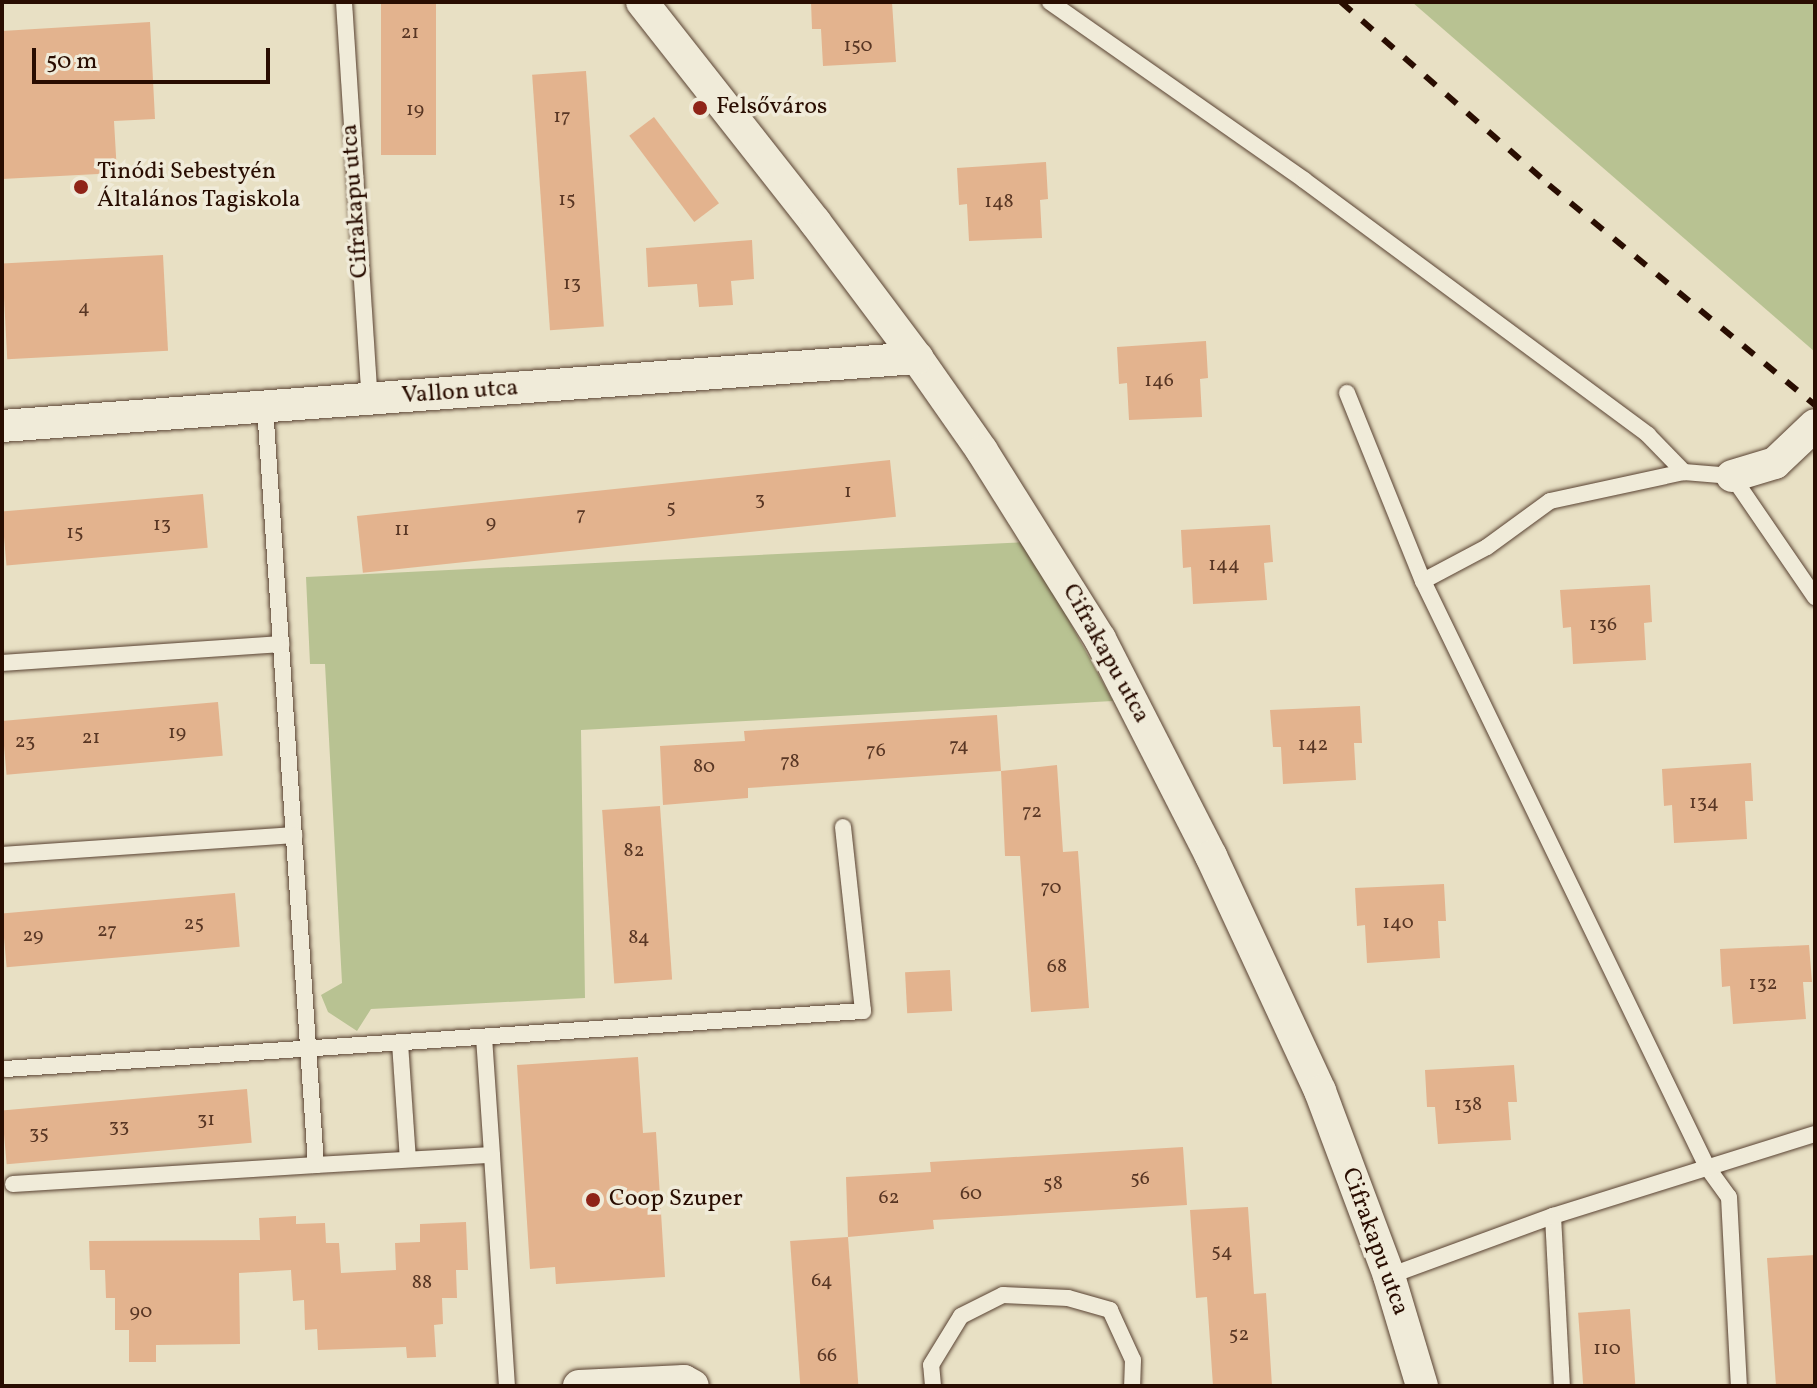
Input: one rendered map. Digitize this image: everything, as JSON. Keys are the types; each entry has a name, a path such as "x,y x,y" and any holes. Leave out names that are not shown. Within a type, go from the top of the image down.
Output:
{"street":[{"name":"Cifrakapu utca","path":"642,2 815,222 917,358 1031,527 1100,639 1211,856 1320,1091 1389,1276 1422,1386"},
{"name":"Vallon utca","path":"2,426 917,358"},
{"path":"1732,476 1775,463 1815,425"},
{"path":"579,1386 684,1381 693,1386"}],"lane":[{"name":"Cifrakapu utca","path":"344,2 370,399"},
{"path":"1050,2 1304,180 1648,435 1684,472"},
{"path":"1347,393 1423,581 1707,1167 1729,1197 1739,1386"},
{"path":"265,407 316,1165"},
{"path":"1423,581 1487,547 1550,501 1684,472 1732,476 1815,597"},
{"path":"2,663 281,644"},
{"path":"5,1069 863,1011 843,827"},
{"path":"2,855 294,835"},
{"path":"484,1037 507,1386"},
{"path":"400,1043 408,1159"},
{"path":"1389,1276 1553,1216 1815,1134"},
{"path":"13,1184 492,1155"},
{"path":"1553,1216 1562,1386"},
{"path":"933,1386 931,1365 961,1316 1003,1295 1068,1298 1110,1310 1133,1360 1132,1386"}],"green space":[{"path":"1412,2 1815,2 1815,352"},
{"path":"1026,542 1113,701 581,730 585,998 371,1009 357,1031 328,1012 321,995 342,983 325,664 310,664 306,577"}],"building":[{"path":"381,2 436,2 436,155 381,155"},
{"path":"811,2 892,2 896,62 823,66 821,29 812,29"},
{"path":"150,22 155,119 114,121 117,173 2,179 2,31"},
{"path":"586,71 604,326 550,330 532,75"},
{"path":"654,117 719,203 694,222 629,136"},
{"path":"1046,162 1048,199 1040,200 1042,238 969,241 967,204 959,205 957,168"},
{"path":"752,240 754,279 731,281 733,305 699,307 697,284 648,287 646,248"},
{"path":"163,255 168,351 7,359 2,263"},
{"path":"1206,341 1208,378 1200,379 1202,417 1129,420 1127,383 1119,384 1117,347"},
{"path":"890,460 896,517 363,573 357,516"},
{"path":"203,494 208,548 6,565 2,512"},
{"path":"1270,525 1273,562 1264,563 1267,600 1193,604 1191,567 1183,568 1181,530"},
{"path":"1650,585 1652,622 1644,623 1646,660 1573,664 1571,627 1563,628 1560,590"},
{"path":"218,702 223,756 7,775 2,721"},
{"path":"1360,706 1362,743 1354,743 1356,780 1283,784 1281,747 1273,747 1270,710"},
{"path":"997,715 1001,771 748,788 748,798 663,805 660,746 745,741 744,731"},
{"path":"1751,763 1753,801 1745,801 1747,839 1674,843 1672,805 1664,806 1662,769"},
{"path":"1057,765 1063,852 1078,851 1089,1008 1031,1012 1020,856 1005,856 1001,771"},
{"path":"660,806 672,980 614,984 602,810"},
{"path":"1444,884 1446,921 1438,921 1440,958 1367,963 1365,925 1357,926 1355,888"},
{"path":"235,893 240,947 7,967 2,913"},
{"path":"1809,945 1812,982 1803,982 1806,1019 1733,1024 1730,986 1722,987 1720,949"},
{"path":"950,970 952,1011 907,1013 905,972"},
{"name":"Coop Szuper","path":"638,1057 643,1133 656,1132 665,1277 556,1284 555,1267 530,1269 517,1065"},
{"path":"1514,1065 1517,1102 1508,1102 1511,1140 1438,1144 1435,1107 1427,1107 1425,1070"},
{"path":"247,1089 252,1143 7,1164 2,1110"},
{"path":"1183,1147 1187,1205 933,1220 934,1229 848,1237 846,1177 931,1172 930,1162"},
{"path":"1248,1207 1254,1294 1266,1293 1272,1386 1213,1386 1207,1297 1196,1298 1190,1210"},
{"path":"296,1216 296,1224 325,1223 326,1243 339,1243 341,1273 396,1270 395,1243 420,1242 420,1224 466,1222 468,1270 456,1270 457,1298 442,1298 443,1324 434,1325 436,1357 407,1358 406,1347 318,1350 317,1329 305,1330 304,1300 293,1301 291,1270 239,1273 240,1344 156,1345 156,1362 129,1362 129,1330 115,1330 115,1298 106,1298 105,1270 90,1270 89,1241 260,1240 259,1218"},
{"path":"848,1237 858,1386 800,1386 790,1241"},
{"path":"1815,1255 1815,1386 1776,1386 1767,1258"},
{"path":"1630,1309 1635,1386 1583,1386 1578,1313"}],"railway":[{"path":"1341,2 1549,185 1815,405"}],"place":[{"name":"Felsőváros","path":"700,108"},
{"name":"Tinódi Sebestyén Általános Tagiskola","path":"81,187"},
{"name":"Coop Szuper","path":"593,1200"}]}
